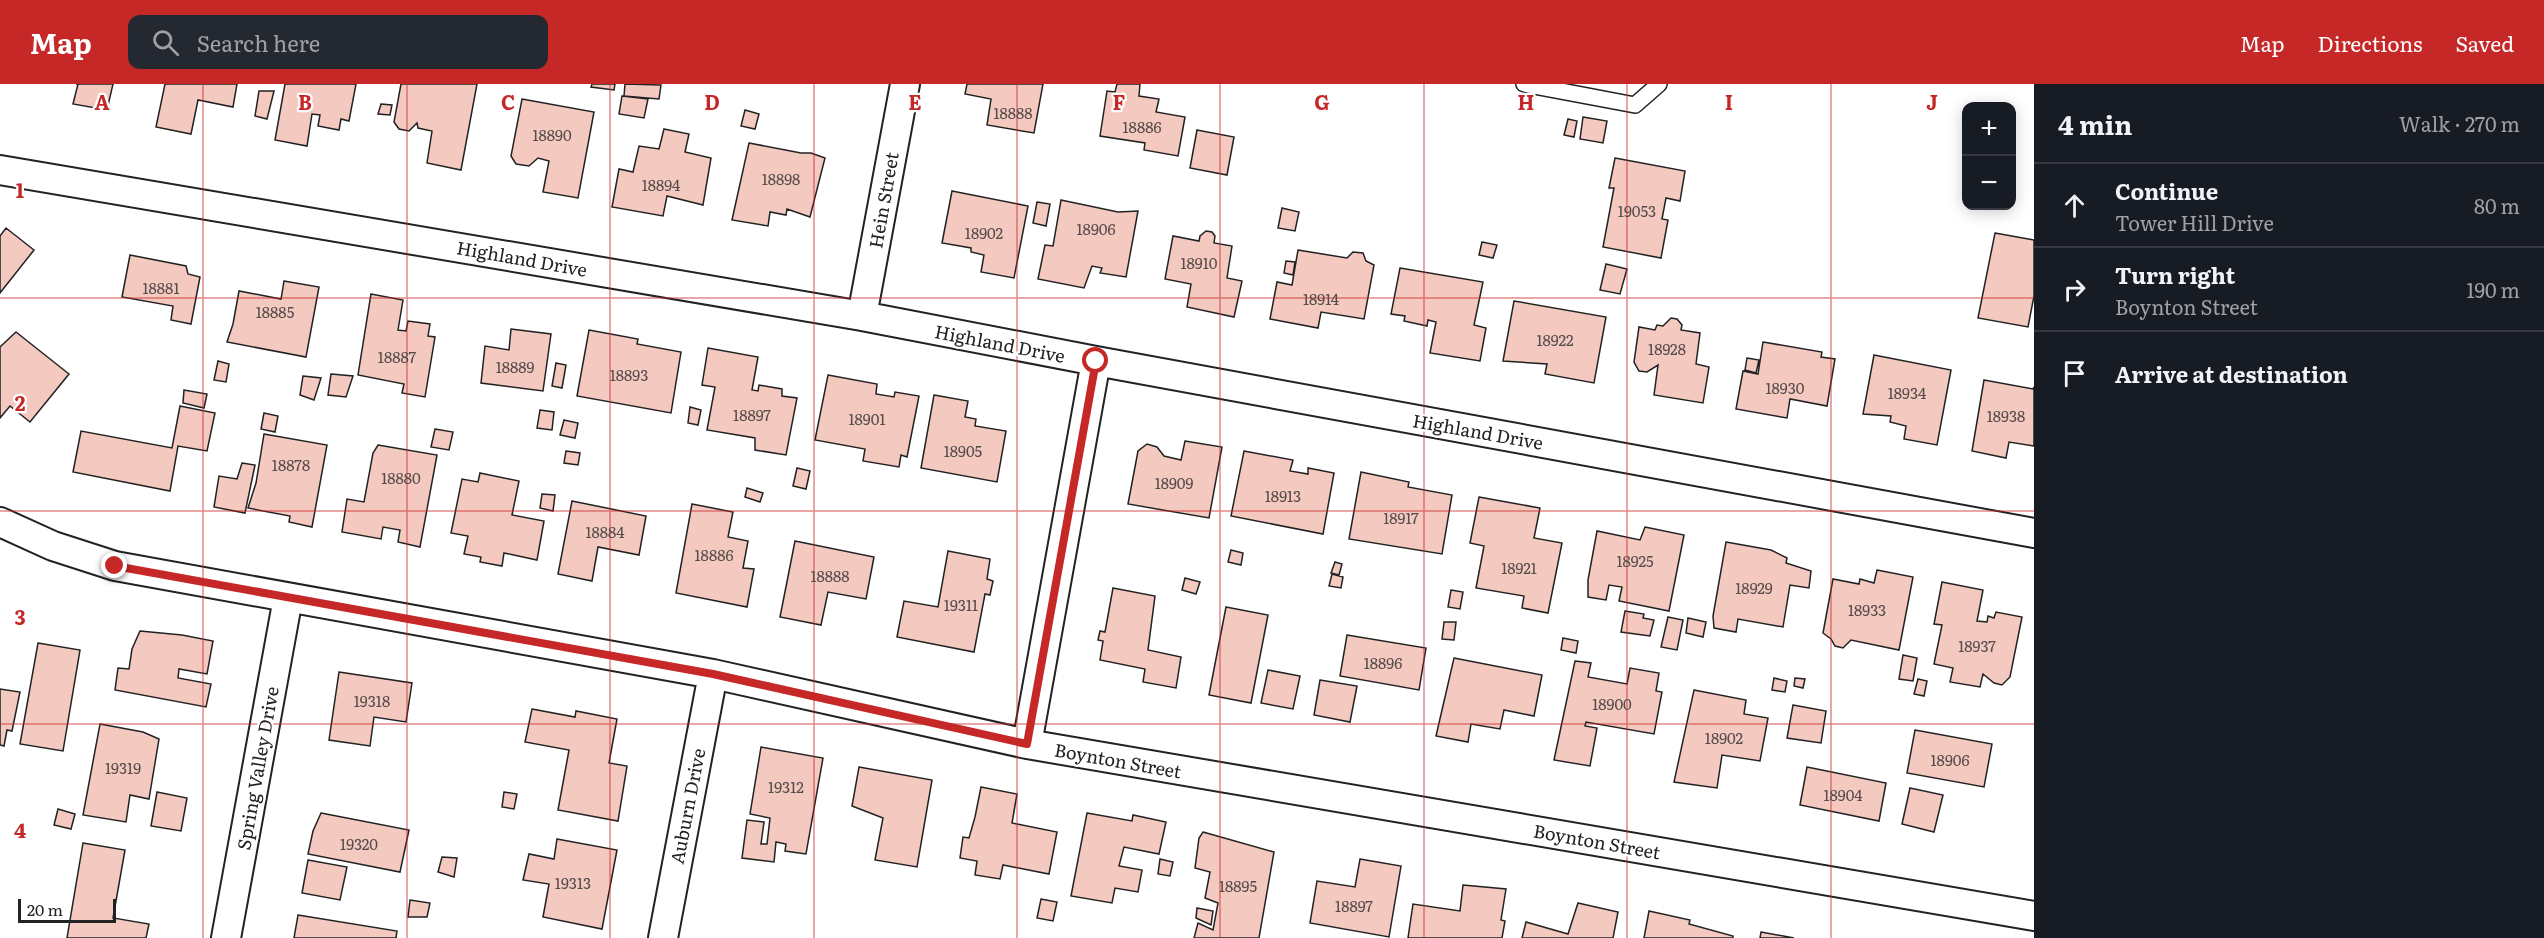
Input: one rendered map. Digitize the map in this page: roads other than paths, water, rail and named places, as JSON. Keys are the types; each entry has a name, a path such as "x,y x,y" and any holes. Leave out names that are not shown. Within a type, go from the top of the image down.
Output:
{"street":[{"name":"Hein Street","path":"862,316 905,84"},
{"name":"Highland Drive","path":"0,170 862,316 2034,533"},
{"path":"1027,744 1096,361"},
{"name":"Boynton Street","path":"0,522 53,546 115,566 713,674 1027,744 2034,916"},
{"name":"Spring Valley Drive","path":"226,938 288,598"},
{"name":"Auburn Drive","path":"663,938 713,674"}],"lane":[{"path":"1524,84 1635,105 1659,84"}]}
